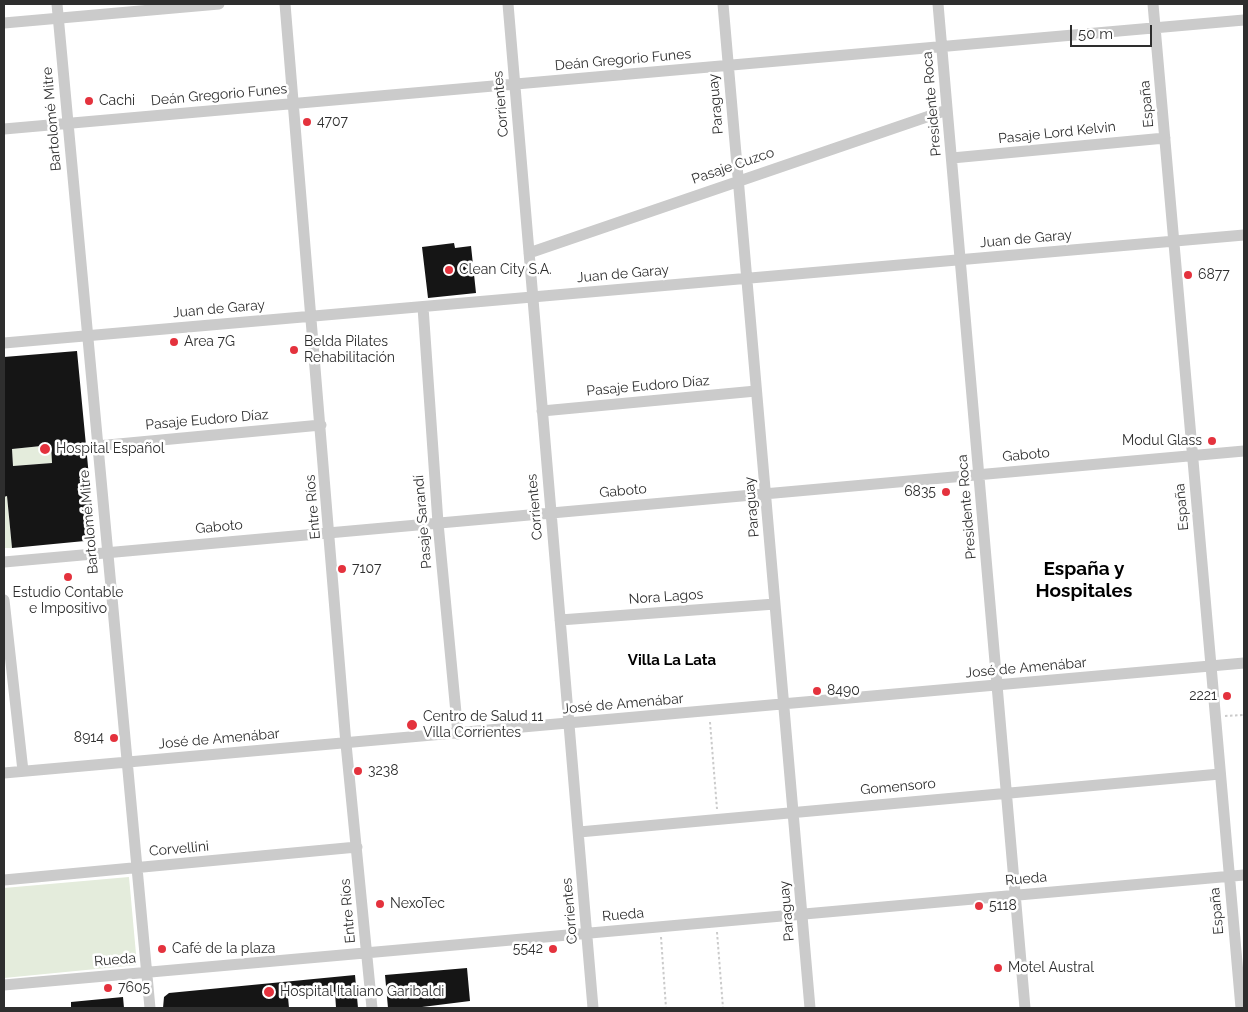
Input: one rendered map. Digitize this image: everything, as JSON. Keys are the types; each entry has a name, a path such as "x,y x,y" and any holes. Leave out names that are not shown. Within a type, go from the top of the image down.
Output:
{"street":[{"name":"Bartolomé Mitre","path":"57,4 106,552 150,1008"},
{"path":"4,23 220,4"},
{"name":"Entre Ríos","path":"285,4 346,744 372,1008"},
{"name":"Corrientes","path":"508,4 593,1008"},
{"name":"Paraguay","path":"723,4 810,1008"},
{"name":"Presidente Roca","path":"938,4 1008,792 1025,1008"},
{"name":"España","path":"1154,4 1241,1008"},
{"name":"Deán Gregorio Funes","path":"4,129 1244,20"},
{"name":"Pasaje Cuzco","path":"529,253 947,110"},
{"name":"Pasaje Lord Kelvin","path":"952,158 1165,138"},
{"name":"Juan de Garay","path":"4,343 1244,235"},
{"name":"Pasaje Sarandí","path":"423,306 438,523 458,734"},
{"name":"Pasaje Eudoro Díaz","path":"542,411 756,391"},
{"name":"Pasaje Eudoro Díaz","path":"97,446 321,425"},
{"name":"Gaboto","path":"4,562 1244,451"},
{"path":"4,600 24,772"},
{"name":"Nora Lagos","path":"560,620 775,604"},
{"name":"José de Amenábar","path":"4,773 1244,663"},
{"name":"Gomensoro","path":"579,832 1220,774"},
{"name":"Corvellini","path":"4,880 357,848"},
{"name":"Rueda","path":"4,985 1244,875"}],"path":[{"path":"709,711 718,819"},
{"path":"1215,717 1244,715"},
{"path":"716,922 723,1008"},
{"path":"660,927 666,1008"}],"green space":[{"path":"51,445 52,463 13,466 12,449"},
{"path":"7,496 12,548 4,548 4,497"},
{"path":"129,877 137,965 4,978 4,888"}],"building":[{"name":"Clean City S.A.","path":"454,243 455,248 471,246 476,293 428,298 422,247"},
{"name":"Hospital Español","path":"77,351 95,540 12,548 7,496 4,497 4,357","holes":["51,445 52,463 13,466 12,449"]},
{"path":"467,968 470,1001 414,1008 388,1008 385,975"},
{"name":"Hospital Italiano Garibaldi","path":"355,975 358,1008 336,1008 335,992 288,997 289,1008 163,1008 164,997 169,993"},
{"path":"123,997 124,1008 71,1008 71,1002"}],"place":[{"name":"Cachi","path":"89,101"},
{"name":"4707","path":"307,122"},
{"name":"Clean City S.A.","path":"449,270"},
{"name":"6877","path":"1188,275"},
{"name":"Area 7G","path":"174,342"},
{"name":"Belda Pilates Rehabilitación","path":"294,350"},
{"name":"Modul Glass","path":"1212,441"},
{"name":"Hospital Español","path":"45,449"},
{"name":"6835","path":"946,492"},
{"name":"7107","path":"342,569"},
{"name":"Estudio Contable e Impositivo","path":"68,577"},
{"name":"8490","path":"817,691"},
{"name":"2221","path":"1227,696"},
{"name":"Centro de Salud 11 Villa Corrientes","path":"412,725"},
{"name":"8914","path":"114,738"},
{"name":"3238","path":"358,771"},
{"name":"NexoTec","path":"380,904"},
{"name":"5118","path":"979,906"},
{"name":"Café de la plaza","path":"162,949"},
{"name":"5542","path":"553,949"},
{"name":"Motel Austral","path":"998,968"},
{"name":"7605","path":"108,988"},
{"name":"Hospital Italiano Garibaldi","path":"269,992"}],"district":[{"name":"España y Hospitales","path":"1084,580"},
{"name":"Villa La Lata","path":"672,660"}]}
